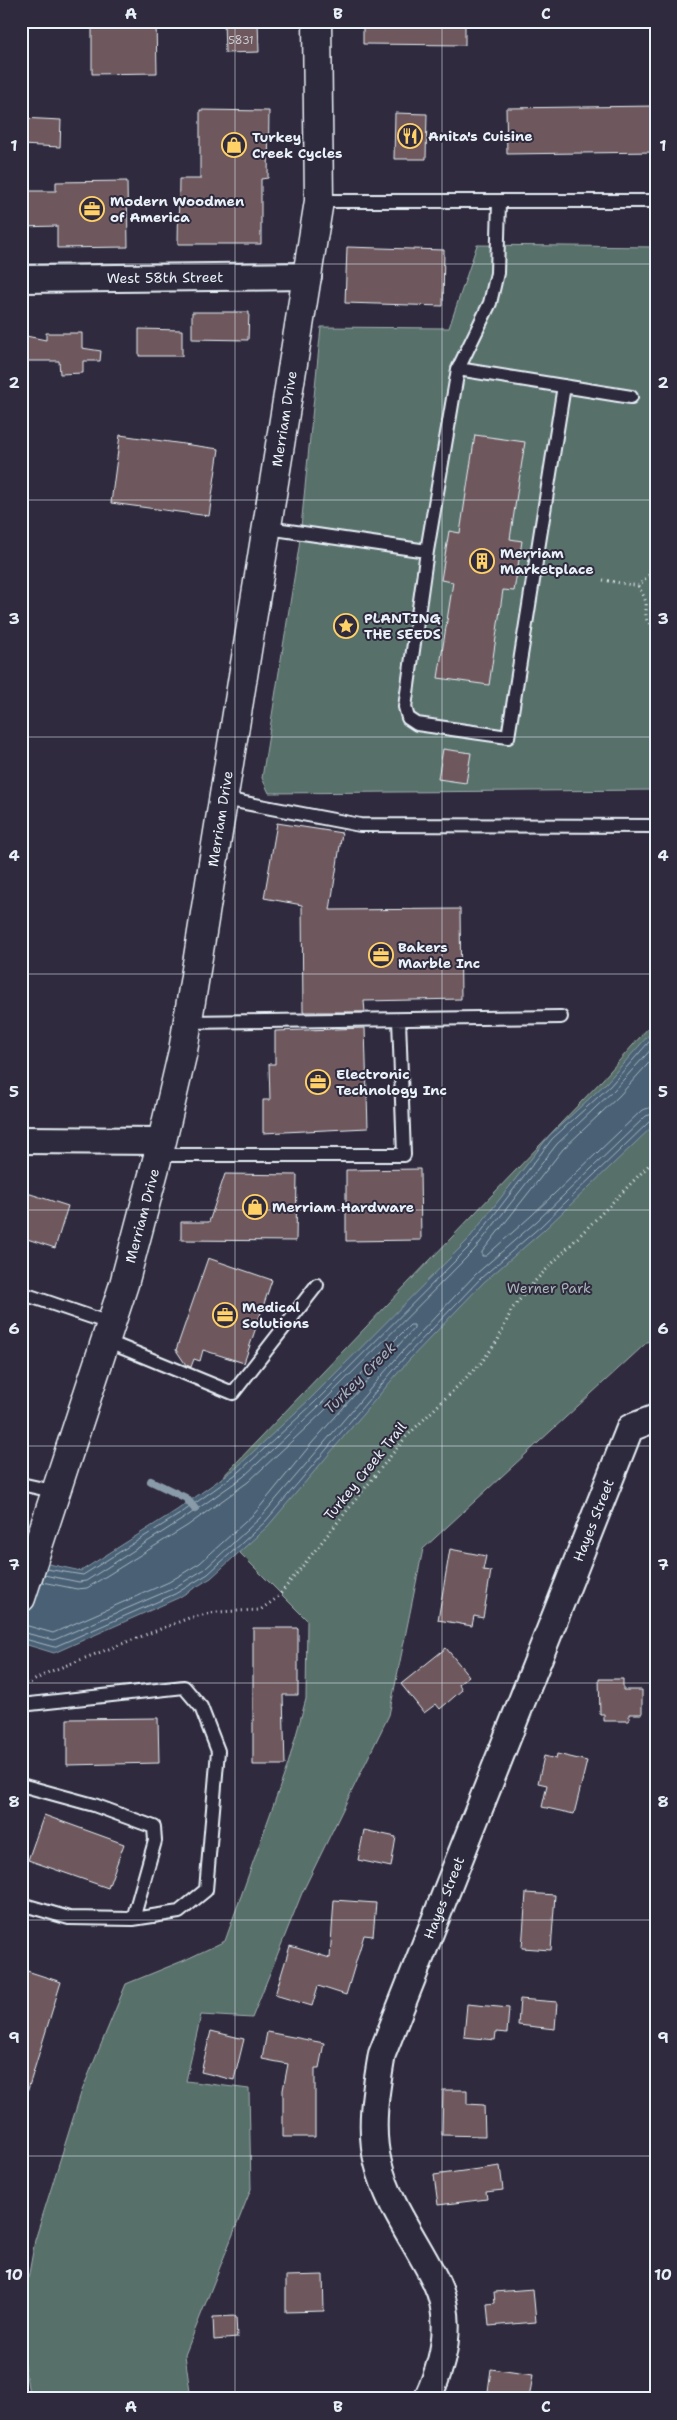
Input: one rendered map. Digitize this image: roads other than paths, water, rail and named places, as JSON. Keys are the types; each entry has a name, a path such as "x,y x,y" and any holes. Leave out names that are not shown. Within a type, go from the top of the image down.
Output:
{"main road":[{"name":"Merriam Drive","path":"21,1598 109,1333 160,1148 187,1022 268,528 319,201 316,21"}],"street":[{"name":"West 58th Street","path":"21,279 308,276"},
{"path":"21,1140 160,1148"},
{"name":"Hayes Street","path":"427,2399 443,2357 446,2323 437,2283 392,2204 378,2162 374,2127 382,2054 630,1428 656,1418"}],"lane":[{"path":"319,201 656,201"},
{"path":"499,202 497,273 490,303 458,369 427,551 404,706 408,718 417,724 508,737 564,386"},
{"path":"458,369 631,397"},
{"path":"268,528 427,551"},
{"path":"224,799 360,825 656,826"},
{"path":"187,1022 561,1017"},
{"path":"160,1148 404,1155 399,1020"},
{"path":"21,1293 233,1393 317,1285"},
{"path":"21,1484 57,1492"},
{"path":"21,1705 184,1687 202,1707 218,1751 206,1890 179,1912 133,1919 69,1918 21,1904"},
{"path":"21,1785 94,1805 154,1827 155,1842 133,1919"}],"water":[{"name":"Turkey Creek","path":"656,1027 656,1123 544,1230 484,1282 408,1361 268,1526 211,1578 178,1598 54,1653 21,1643 21,1558 81,1571 177,1510 236,1468 310,1399 467,1241 549,1136 606,1083"}],"waterway":[{"path":"151,1481 186,1498 195,1509"}],"place":[{"name":"Anita's Cuisine","path":"410,136"},
{"name":"Turkey Creek Cycles","path":"234,145"},
{"name":"Modern Woodmen of America","path":"92,209"},
{"name":"Merriam Marketplace","path":"482,561"},
{"name":"PLANTING THE SEEDS","path":"346,626"},
{"name":"Bakers Marble Inc","path":"381,955"},
{"name":"Electronic Technology Inc","path":"318,1082"},
{"name":"Merriam Hardware","path":"255,1207"},
{"name":"Medical Solutions","path":"225,1315"}],"park label":[{"name":"Werner Park","path":"549,1288"}]}
